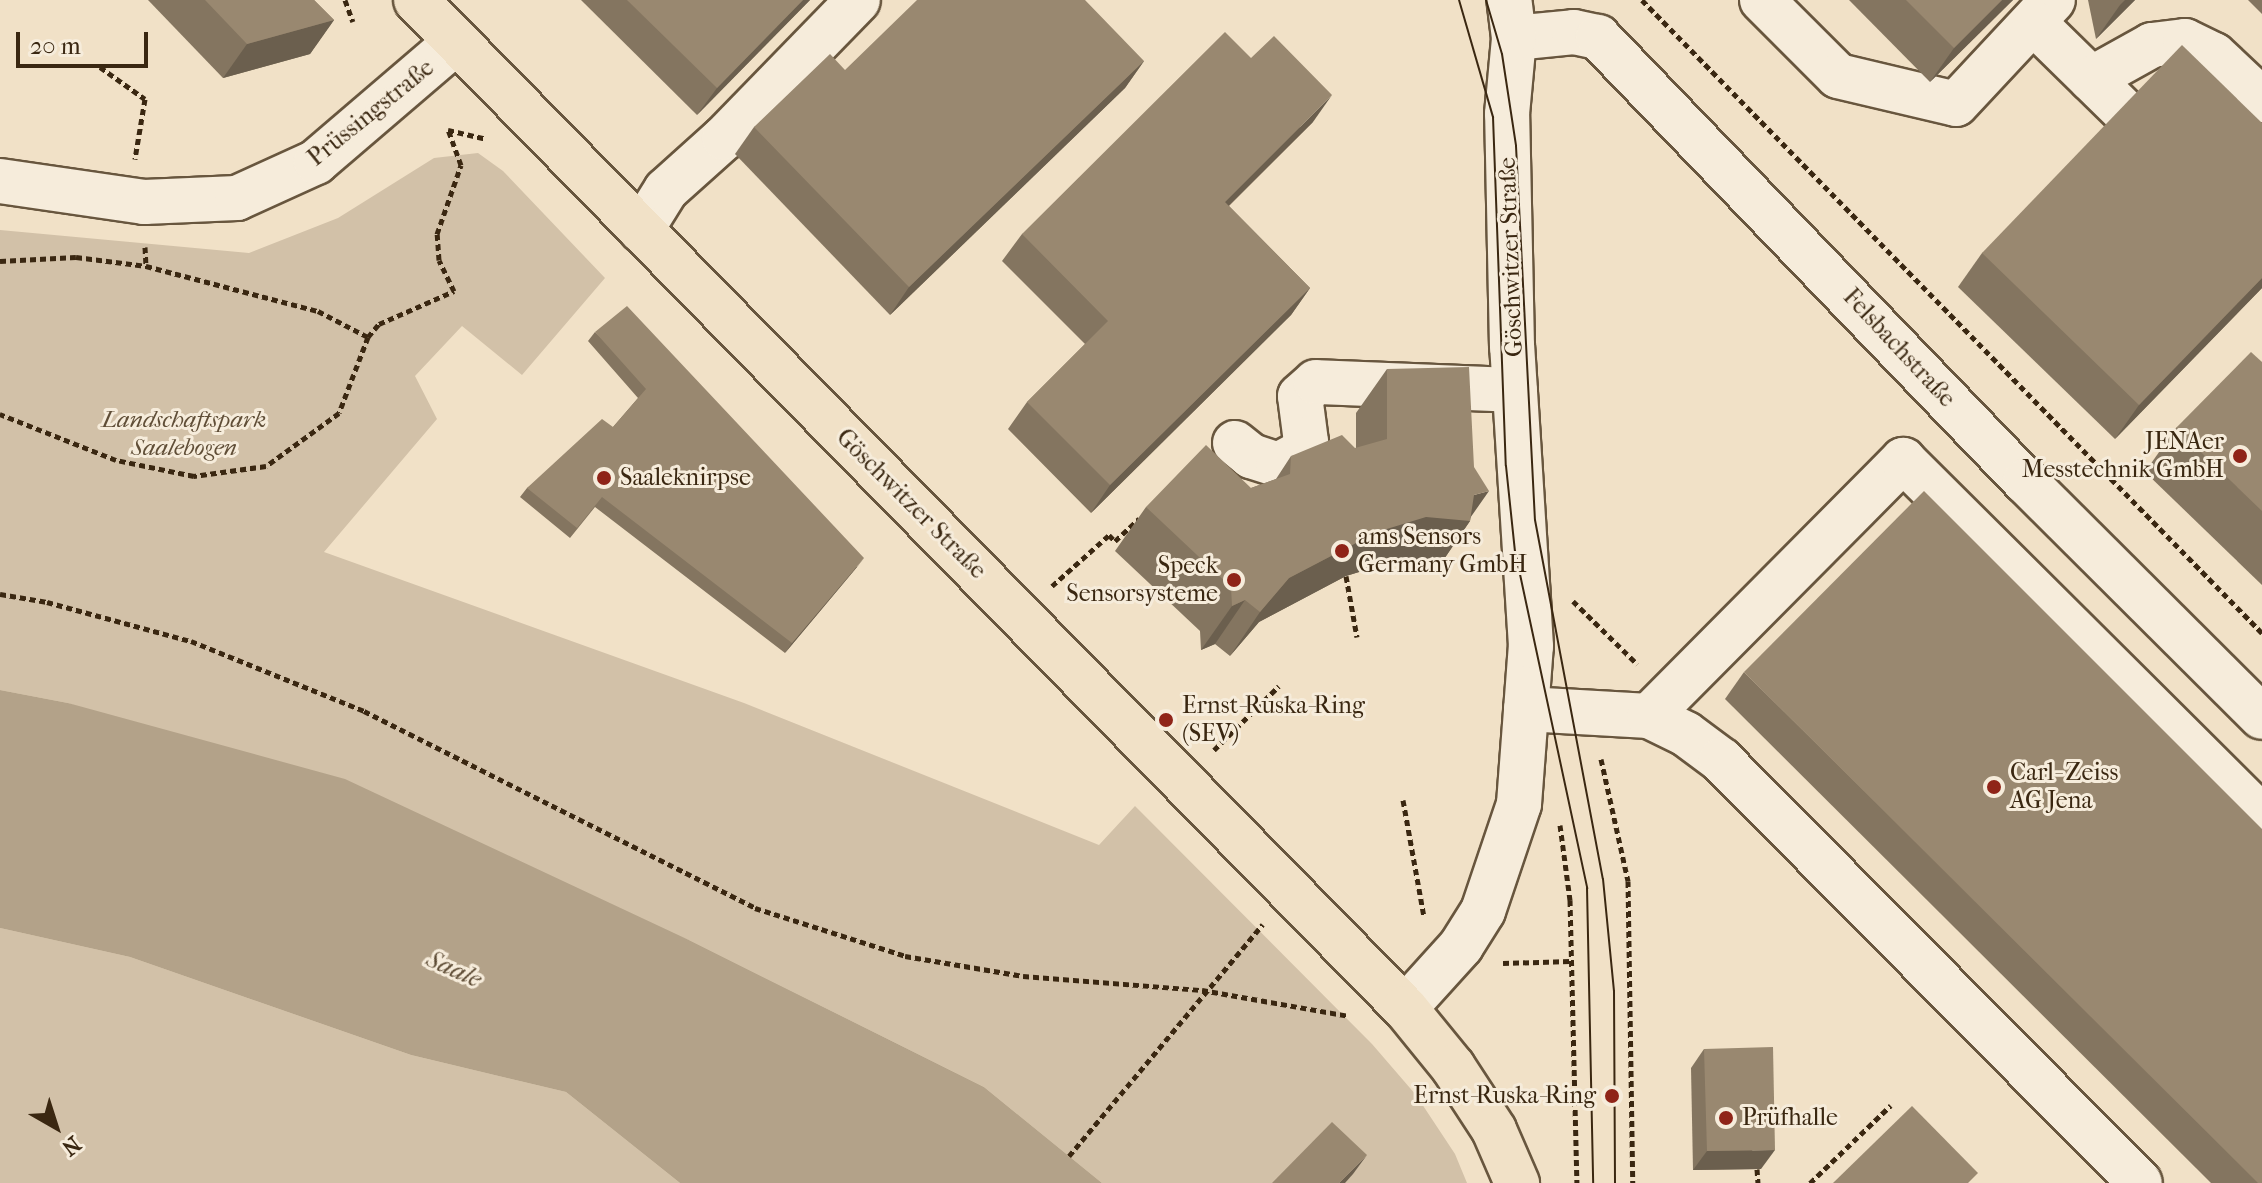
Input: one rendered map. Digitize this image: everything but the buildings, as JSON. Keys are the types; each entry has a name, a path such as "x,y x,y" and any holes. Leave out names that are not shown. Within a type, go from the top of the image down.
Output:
{"main road":[{"name":"Göschwitzer Straße","path":"416,0 1405,1008 1453,1067 1494,1130 1517,1183"}],"street":[{"path":"641,230 666,190 858,0"},
{"path":"1762,0 1838,76 1956,104 2043,12 2091,79 2126,113"},
{"name":"Göschwitzer Straße","path":"1405,1008 1461,946 1501,868 1519,804 1531,646 1515,390 1507,114 1512,19"},
{"name":"Felsbachstraße","path":"1512,19 1598,37 2025,481 2262,717"},
{"path":"2091,79 2152,45 2185,41 2214,55 2262,100"},
{"name":"Prüssingstraße","path":"0,181 144,202 237,198 316,162 456,42"},
{"path":"1235,443 1251,456 1278,465 1299,454 1306,442 1300,396 1316,382 1515,390"},
{"path":"1649,716 1903,460 2262,817"},
{"path":"1526,709 1649,716 1686,734 1721,760 2140,1183"}],"path":[{"path":"345,0 353,22"},
{"path":"1642,0 2262,633"},
{"path":"100,67 145,99 138,134"},
{"path":"0,414 116,460 194,476 266,466 339,413 368,337 379,324 454,291 439,260 437,234 461,165 448,130"},
{"path":"145,240 146,266"},
{"path":"0,261 76,257 146,266 318,311 368,337"},
{"path":"1051,586 1109,535 1115,541 1148,510"},
{"path":"1346,576 1357,637"},
{"path":"1563,591 1644,670"},
{"path":"0,594 47,602 191,641 350,705 755,908 905,956 1023,976 1202,990 1326,1014 1367,1017 1405,1008"},
{"path":"1213,752 1279,686"},
{"path":"1600,752 1628,881 1633,1183"},
{"path":"1403,800 1424,917"},
{"path":"1559,813 1570,961 1577,1183"},
{"path":"1069,1156 1202,990 1269,917"},
{"path":"1498,963 1570,961"},
{"path":"1810,1183 1891,1105"},
{"path":"1757,1169 1758,1183"}],"green space":[{"name":"Landschaftspark Saalebogen","path":"478,153 503,171 605,278 522,375 462,326 415,376 437,419 324,552 744,703 1099,845 1135,806 1372,1044 1416,1095 1455,1154 1467,1183 1102,1183 984,1087 691,941 68,703 0,690 0,230 249,253 338,218 434,158"},
{"path":"0,928 130,957 411,1055 566,1092 680,1183 0,1183"}],"water":[{"name":"Saale","path":"0,690 68,703 345,779 691,941 984,1087 1102,1183 680,1183 566,1092 411,1055 130,957 0,928"}],"tram line":[{"path":"1459,0 1493,117 1506,466 1515,551 1587,888 1593,1183"},
{"path":"1486,0 1502,54 1516,146 1535,520 1603,879 1614,991 1615,1183"}],"place":[{"name":"JENAer Messtechnik GmbH","path":"2240,456"},
{"name":"Saaleknirpse","path":"604,478"},
{"name":"ams Sensors Germany GmbH","path":"1342,551"},
{"name":"Speck Sensorsysteme","path":"1234,580"},
{"name":"Ernst-Ruska-Ring (SEV)","path":"1166,720"},
{"name":"Carl- Zeiss AG Jena","path":"1994,787"},
{"name":"Ernst-Ruska-Ring","path":"1612,1096"},
{"name":"Prüfhalle","path":"1726,1118"}]}
